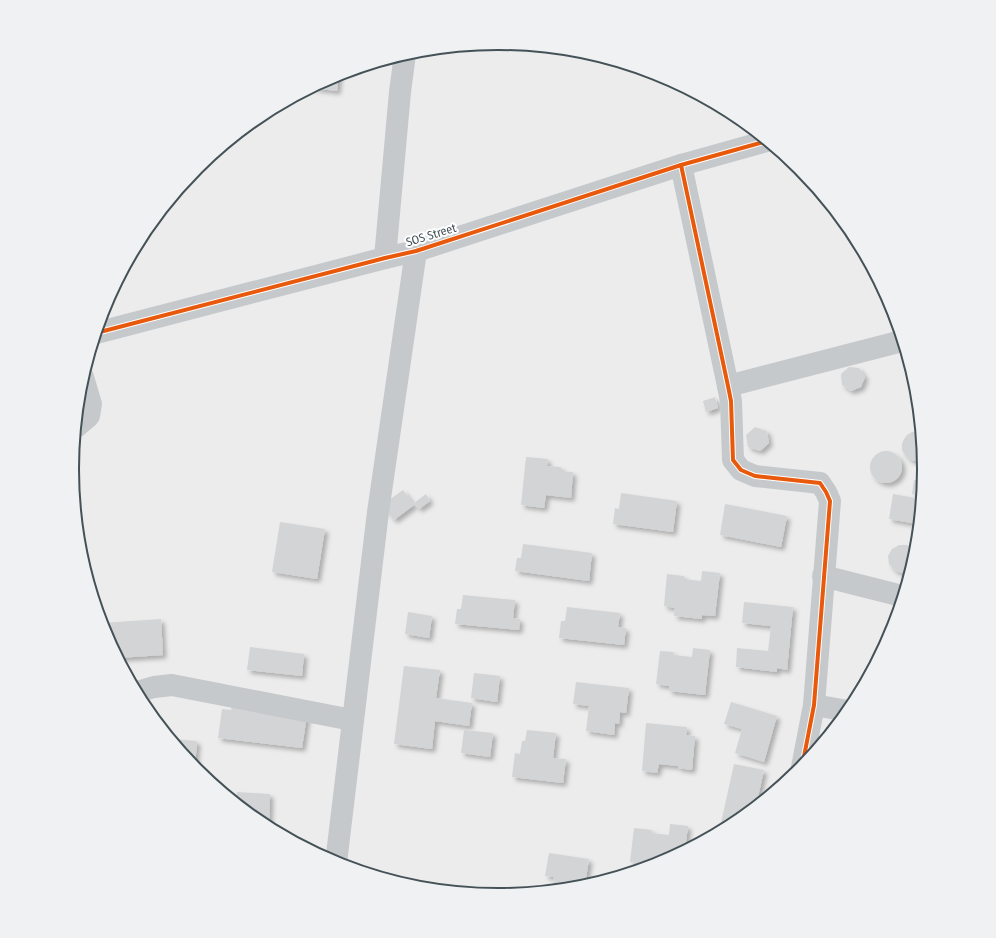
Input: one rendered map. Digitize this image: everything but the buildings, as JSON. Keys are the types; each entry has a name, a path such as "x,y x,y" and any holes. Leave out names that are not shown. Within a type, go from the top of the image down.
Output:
{"street":[{"path":"385,258 404,61"},
{"name":"SOS Street","path":"102,330 416,251 681,166 760,143"},
{"path":"681,166 731,401 733,460 741,470 755,476 820,483 830,501 814,705 805,754"},
{"path":"337,855 378,512 416,251"},
{"path":"728,386 897,342"},
{"path":"82,422 89,416 91,404 87,389"},
{"path":"824,576 898,595"},
{"path":"143,690 172,685 352,720"},
{"path":"814,705 840,710"}],"cycle path":[{"path":"102,331 416,251 681,165 760,143"},
{"path":"681,165 731,401 733,460 741,470 755,476 820,483 830,501 814,705 805,754"}]}
